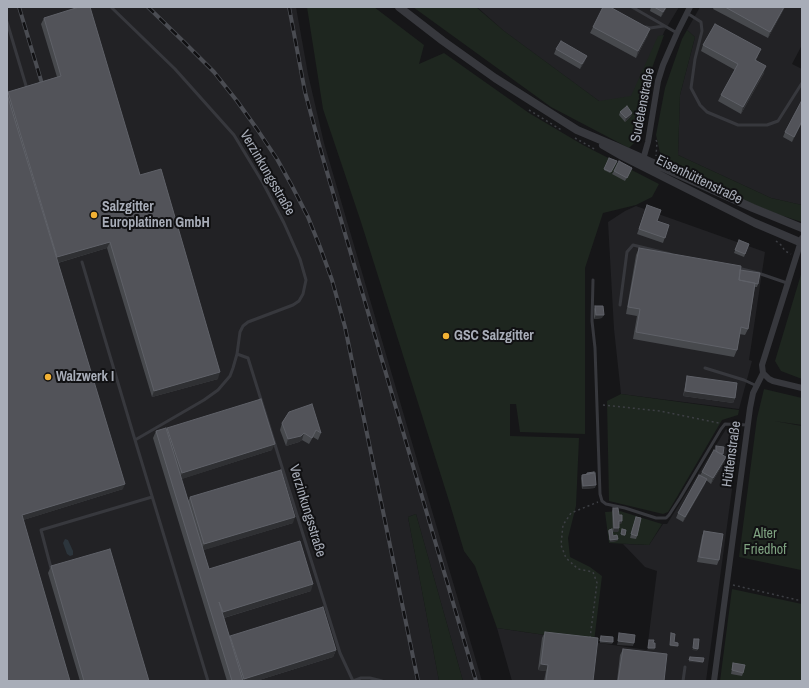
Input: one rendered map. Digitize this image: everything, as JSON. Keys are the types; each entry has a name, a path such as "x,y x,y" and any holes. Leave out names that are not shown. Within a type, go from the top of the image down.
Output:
{"street":[{"name":"Eisenhüttenstraße","path":"399,7 495,78 567,125 615,146 642,163 755,222 801,242"},
{"name":"Sudetenstraße","path":"642,163 650,129 658,81 676,33 690,7"},
{"name":"Eisenhüttenstraße","path":"642,163 659,167 802,228"},
{"name":"Hüttenstraße","path":"714,681 753,393 763,373 762,366 801,242"},
{"path":"763,373 773,381 802,388"}],"lane":[{"name":"Verzinkungsstraße","path":"112,7 175,69 234,135 284,223 304,270 306,280 303,294 299,301 248,322 243,326 240,332 237,354 230,376 218,390 204,400 135,440"},
{"path":"632,7 676,33"},
{"path":"687,14 701,22 702,31 695,60 692,88 700,105 707,112 738,125 767,125 778,121 802,83"},
{"path":"7,22 27,92"},
{"path":"639,26 650,28 664,26"},
{"path":"620,305 627,252 633,246 676,255"},
{"path":"82,262 208,681"},
{"path":"735,268 758,273 788,283"},
{"path":"593,280 592,321 596,348 600,494 602,501 606,504 625,508 656,518 666,518 680,498 725,424 748,425"},
{"name":"Verzinkungsstraße","path":"237,354 248,358 340,653 353,681 361,678 370,678 382,681"},
{"path":"705,368 744,380 757,386"},
{"path":"51,568 41,530 152,497"},
{"path":"684,681 685,667"}],"path":[{"path":"650,129 657,142 656,156 660,162 659,167"},
{"path":"597,404 660,411 725,424"},
{"path":"589,644 597,583 594,572 578,569 566,558 561,546 563,525 571,513 602,501"},
{"path":"727,584 802,601"}],"shaded area":[{"path":"7,7 296,7 308,74 324,143 482,681 463,681 416,514 408,517 439,681 7,681"},
{"path":"477,7 679,7 664,32 651,67 642,101 599,101 504,31"},
{"path":"700,7 802,7 802,45 792,64 802,69 802,205 771,198 678,155 680,95 695,37 687,30"},
{"path":"636,206 765,252 749,360 752,361 739,409 621,394 614,329 608,222"},
{"path":"726,429 740,430 706,681 512,681 497,628 647,650 657,571 645,567 623,544 649,545 663,524 667,524"},
{"path":"65,539 68,540 73,551 73,555 70,556 67,554 63,543"}],"green space":[{"path":"307,7 374,7 424,45 419,64 444,53 529,113 583,145 659,184 652,197 636,205 603,213 585,268 585,434 520,432 516,404 510,404 510,436 579,438 576,506 568,538 570,557 590,567 602,576 594,642 497,628 475,566 464,551 361,222 323,109"},
{"path":"413,7 476,7 504,31 599,101 631,96 658,36 664,35 652,68 636,141 629,148 551,107"},
{"path":"687,30 695,37 680,95 678,155 771,198 802,205 802,222 780,215 685,177 663,166 656,135 665,88 682,39"},
{"path":"802,271 802,379 781,371 775,361"},
{"name":"Alter Friedhof","path":"764,389 802,398 802,425 774,421 802,426 801,570 739,557 757,418"},
{"path":"621,394 739,410 738,415 722,420 668,512 663,514 609,501 607,401"},
{"path":"620,511 662,524 649,545 609,543 605,512"},
{"path":"416,514 463,681 439,681 408,517"},
{"path":"732,589 802,604 802,681 720,681"}],"building":[{"name":"Salzgitter Europlatinen GmbH","path":"79,7 90,7 140,175 161,169 220,372 154,391 110,242 57,257 8,92 61,76 44,18"},
{"path":"603,7 610,7 650,29 638,51 593,27"},
{"path":"654,7 666,7 663,12"},
{"path":"725,7 784,7 770,32"},
{"path":"715,24 761,49 755,60 766,66 743,107 721,95 738,64 703,45"},
{"path":"561,41 587,56 582,64 556,49"},
{"name":"Walzwerk I","path":"7,94 125,484 22,515 70,681 7,681"},
{"path":"802,100 802,121 794,137 785,132"},
{"path":"627,106 632,113 626,118 620,112"},
{"path":"609,158 617,161 611,172 604,169"},
{"path":"619,161 632,168 627,178 614,171"},
{"path":"647,205 661,210 657,221 669,225 665,238 639,229"},
{"path":"739,240 749,244 745,254 735,250"},
{"path":"639,248 741,266 739,280 755,283 748,329 741,327 737,350 636,332 640,309 628,307"},
{"path":"740,270 760,273 758,284 739,280"},
{"path":"595,306 603,306 604,315 596,315"},
{"path":"687,376 737,383 735,398 685,391"},
{"path":"261,399 275,444 182,473 167,428"},
{"path":"312,404 321,433 316,430 312,438 304,433 301,436 288,439 282,423 289,412"},
{"path":"166,428 209,569 300,541 313,584 223,612 219,602 243,681 232,681 156,431"},
{"path":"716,446 724,447 723,454 716,451"},
{"path":"714,450 726,457 713,478 702,472"},
{"path":"281,470 295,517 204,544 190,497"},
{"path":"595,473 596,485 583,486 582,475"},
{"path":"699,475 707,479 685,517 678,513"},
{"path":"613,508 618,508 619,515 622,515 622,521 619,521 619,528 614,528"},
{"path":"636,517 641,518 637,536 631,534"},
{"path":"612,529 613,536 617,535 618,539 610,540 609,530"},
{"path":"622,529 626,530 625,535 621,534"},
{"path":"704,531 723,534 719,560 699,557"},
{"path":"110,549 149,681 84,681 51,566"},
{"path":"323,607 336,650 244,679 230,636"},
{"path":"545,632 598,638 593,681 546,681 548,665 541,664"},
{"path":"619,633 635,635 634,643 618,641"},
{"path":"671,633 675,634 674,642 678,643 678,646 670,645"},
{"path":"601,636 613,637 613,642 600,641"},
{"path":"694,639 699,639 698,649 693,648"},
{"path":"649,640 654,640 653,643 655,643 655,648 648,648"},
{"path":"623,649 667,654 664,681 618,681"},
{"path":"690,657 704,658 703,662 689,660"},
{"path":"733,663 745,665 743,673 732,670"}],"railway":[{"path":"19,7 43,87"},
{"path":"148,7 214,72 237,101 277,159 308,217 332,280 345,327 418,681"},
{"path":"289,7 305,92 322,155 476,681"}],"place":[{"name":"Salzgitter Europlatinen GmbH","path":"94,215"},
{"name":"GSC Salzgitter","path":"446,336"},
{"name":"Walzwerk I","path":"48,377"}]}
